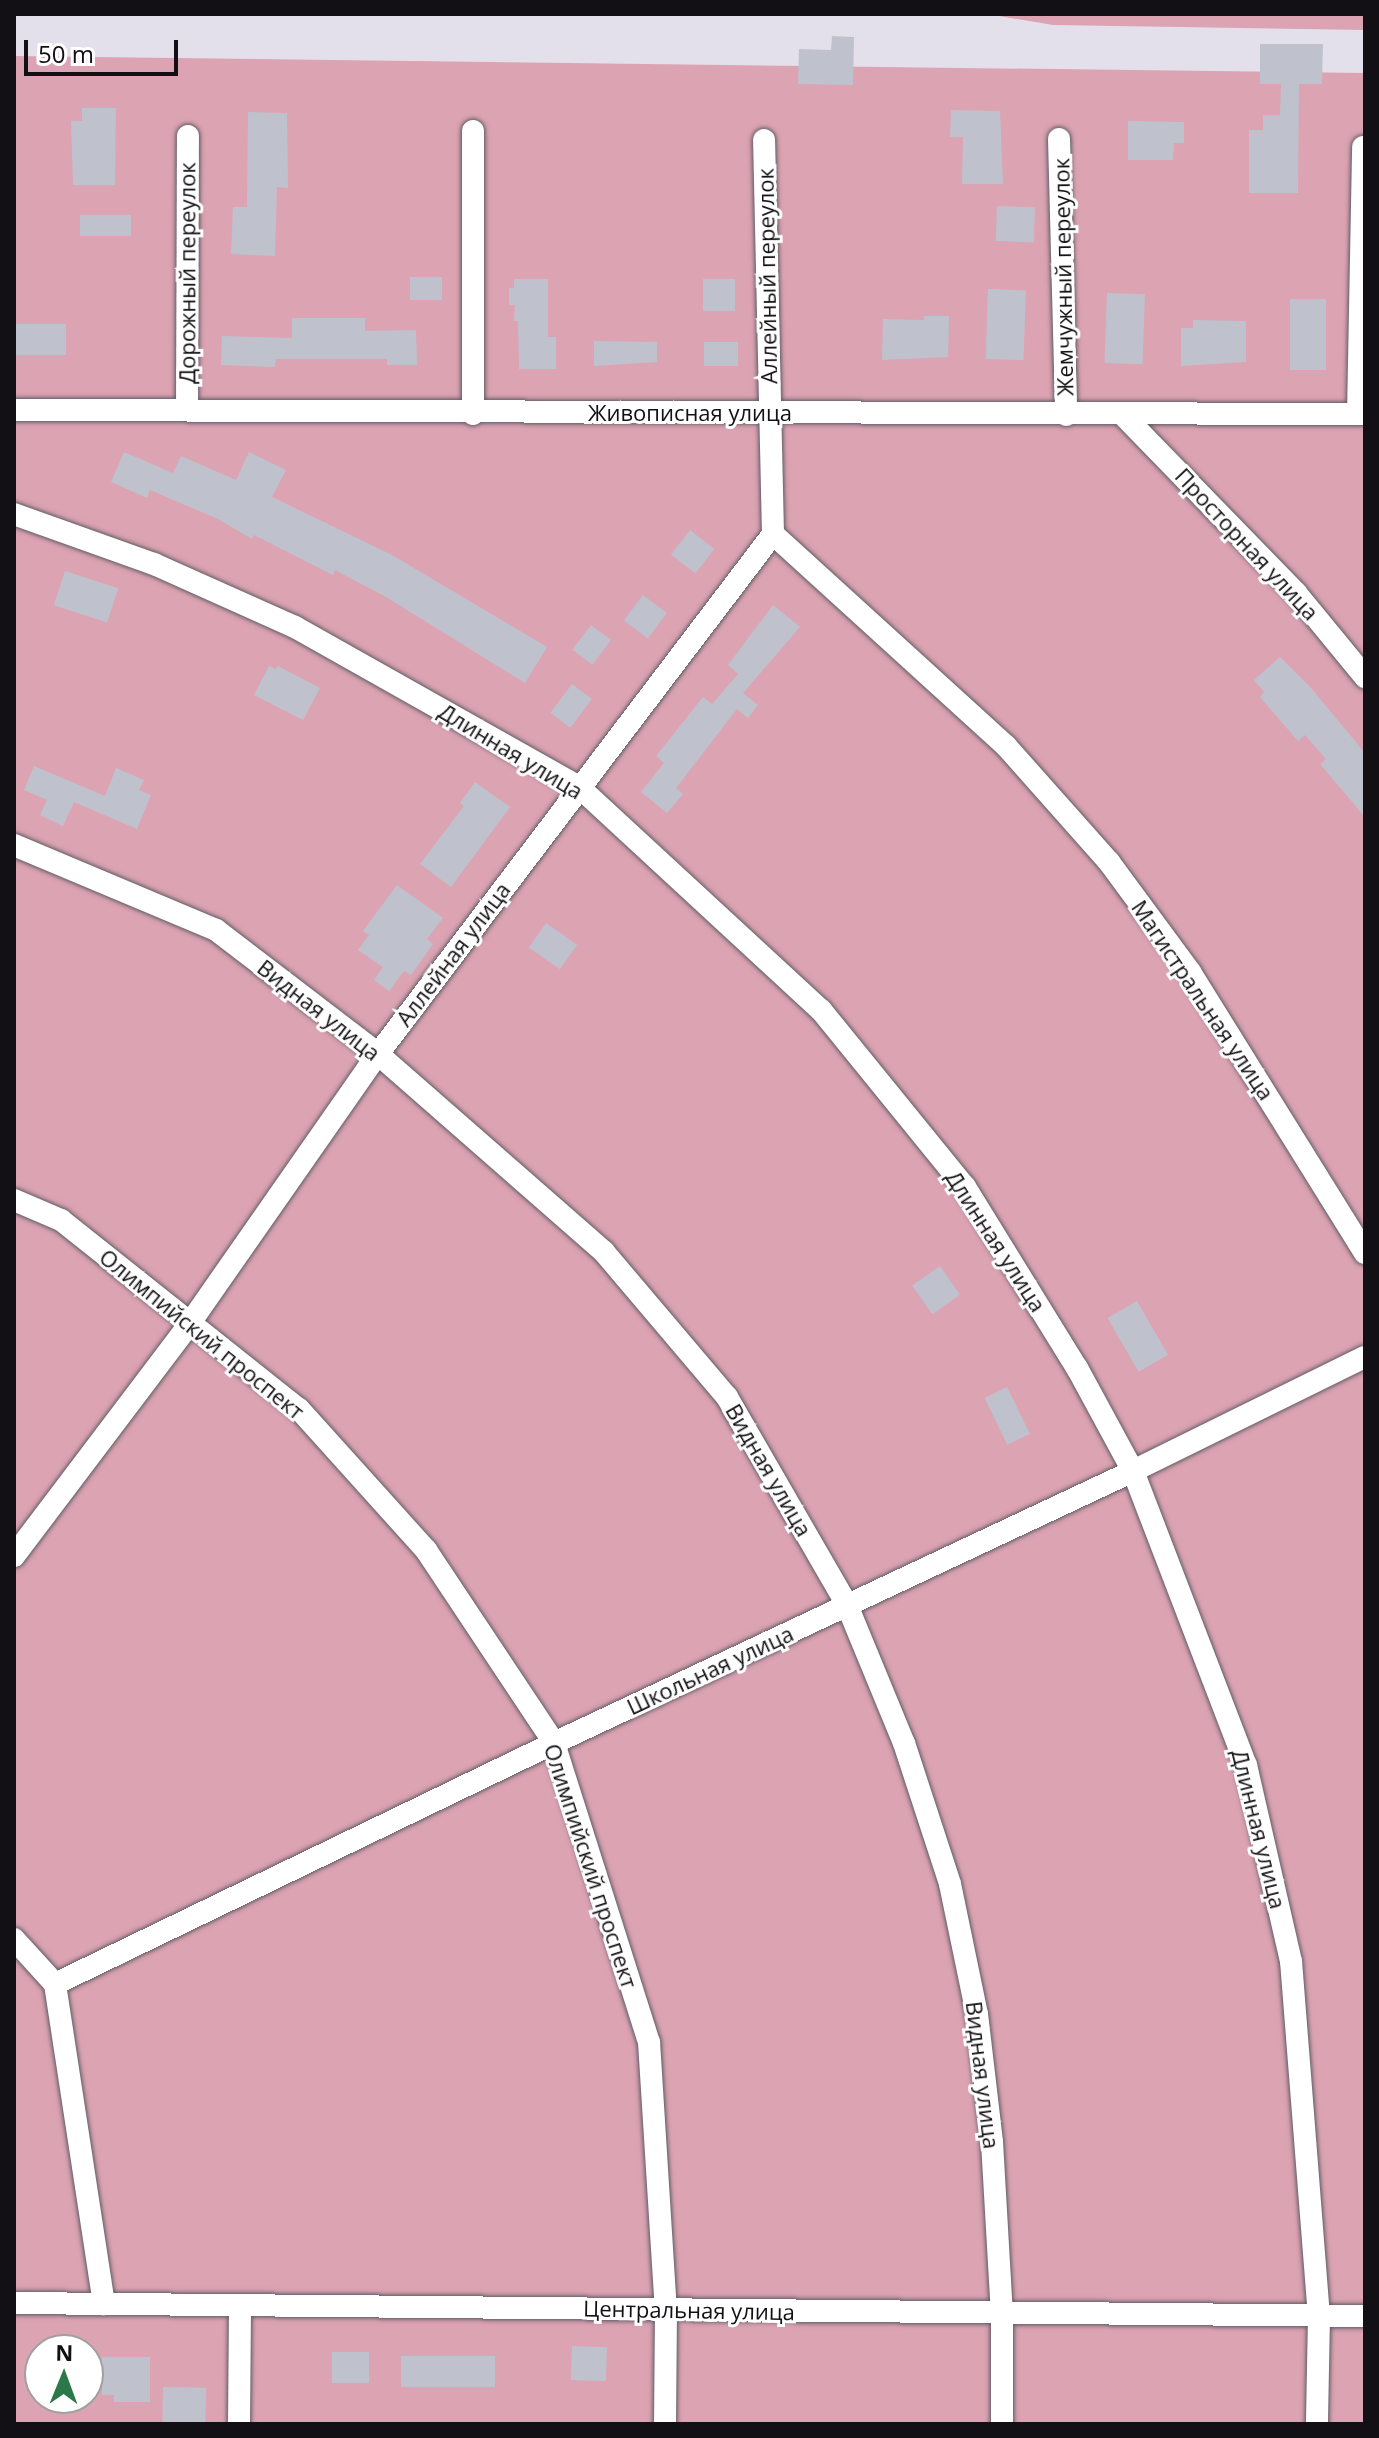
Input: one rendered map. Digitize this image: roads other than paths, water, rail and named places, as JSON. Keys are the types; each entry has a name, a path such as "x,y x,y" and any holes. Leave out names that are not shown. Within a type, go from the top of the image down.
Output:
{"street":[{"path":"473,131 473,414"},
{"name":"Дорожный переулок","path":"187,410 188,136"},
{"name":"Жемчужный переулок","path":"1059,139 1066,415"},
{"name":"Аллейный переулок","path":"764,140 769,413"},
{"path":"1362,414 1363,147"},
{"name":"Живописная улица","path":"14,410 1124,416 1362,414"},
{"path":"769,413 773,534"},
{"name":"Просторная улица","path":"1124,416 1296,593 1365,677"},
{"name":"Длинная улица","path":"14,514 154,564 295,627 579,787 821,1010 965,1187 1077,1368 1133,1471 1246,1765 1291,1961 1319,2316 1317,2424"},
{"name":"Аллейная улица","path":"14,1556 190,1323 378,1054 773,534"},
{"name":"Магистральная улица","path":"773,534 1006,746 1109,862 1190,972 1365,1253"},
{"name":"Видная улица","path":"14,845 216,930 378,1054 614,1264 727,1397 847,1605 904,1743 950,1884 977,2014 992,2142 1002,2313 1002,2424"},
{"name":"Олимпийский проспект","path":"14,1200 61,1220 299,1409 426,1550 554,1743 649,2042 666,2310 665,2424"},
{"name":"Школьная улица","path":"55,1984 554,1743 1133,1471 1365,1357"},
{"path":"14,1939 55,1984 104,2304"},
{"name":"Центральная улица","path":"14,2303 1365,2316"},
{"path":"239,2424 240,2306"}]}
